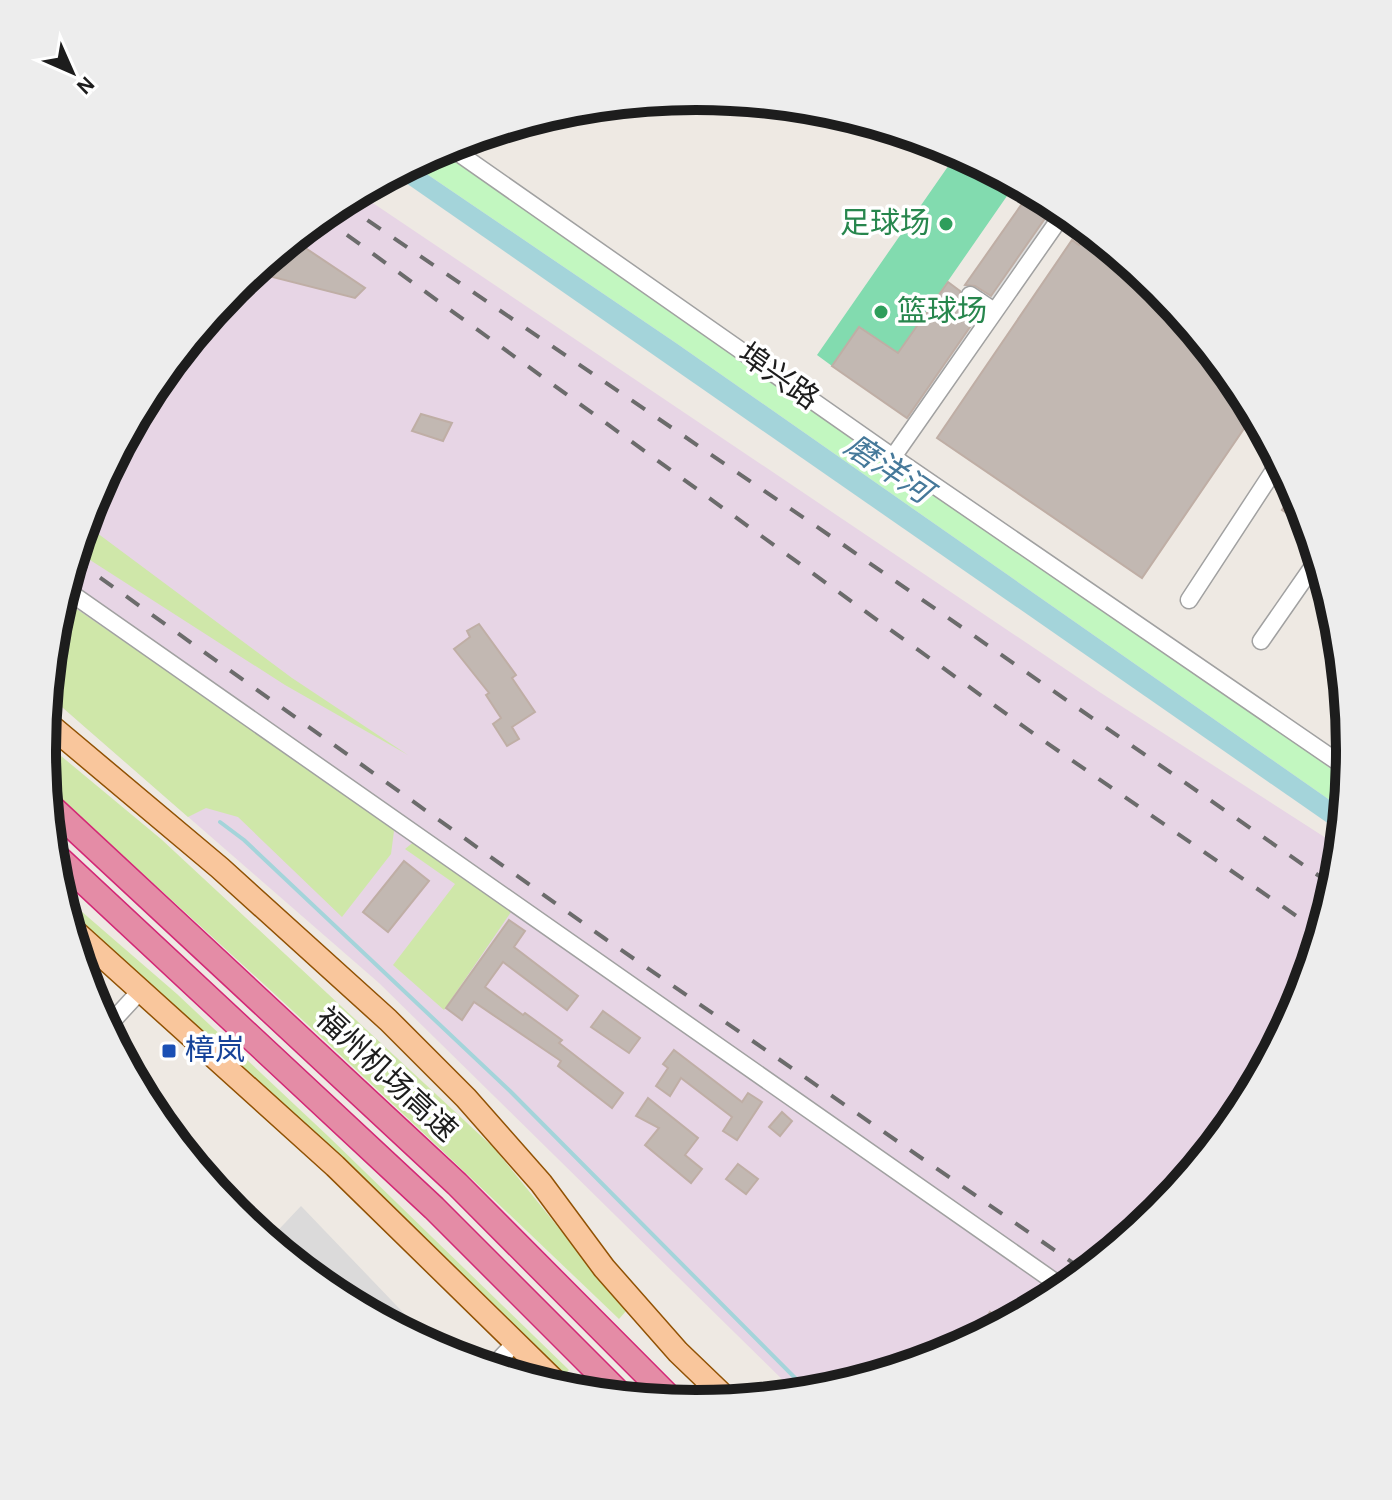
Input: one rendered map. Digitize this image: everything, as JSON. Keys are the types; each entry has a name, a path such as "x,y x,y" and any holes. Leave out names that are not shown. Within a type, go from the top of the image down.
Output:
{"highway":[{"name":"福州机场高速","path":"59,814 457,1184 661,1389"},
{"path":"66,865 434,1208 611,1385"}],"main road":[{"path":"56,731 220,868 399,1031 466,1098 541,1183 604,1268 678,1352 717,1389"},
{"path":"85,941 335,1166 546,1372"}],"street":[{"name":"埠兴路","path":"461,155 893,457 1336,761"},
{"path":"893,457 1057,222"},
{"path":"970,295 994,311"},
{"path":"1189,600 1272,473"},
{"path":"1261,641 1310,571"},
{"path":"75,596 1053,1281"},
{"path":"115,1018 141,990"},
{"path":"500,1359 516,1342"}],"shaded area":[{"path":"369,200 1101,693 1330,840 1302,956 1270,1033 1228,1106 1204,1140 1149,1203 1086,1258 1052,1282 979,1324 902,1356 787,1384 379,983 57,703 68,625 90,544 122,467 164,394 188,360 243,297 306,242"},
{"path":"1047,215 1052,218 922,427 907,418 984,308 961,292 966,284 989,300"},
{"path":"301,1206 415,1325 340,1282 276,1233"}],"green space":[{"path":"457,157 1264,719 1335,772 1334,803 676,343 423,171"},
{"path":"950,163 1009,192 898,353 860,327 832,366 817,355"},
{"path":"95,531 292,678 408,755 285,685 86,557"},
{"path":"73,606 387,821 394,831 391,854 342,917 238,817 206,808 188,817 57,703"},
{"path":"56,752 161,839 494,1148 626,1311 619,1319 336,1050 58,798"},
{"path":"416,840 511,912 444,1010 393,965 455,884 405,849"},
{"path":"76,906 177,994 569,1370 563,1376 81,927"}],"water":[{"path":"423,171 676,343 1334,803 1332,826 403,181"}],"building":[{"path":"1024,201 1047,215 991,296 975,286 965,285"},
{"path":"1072,240 1079,245 1083,240 1086,242 1153,301 1204,360 1247,425 1142,578 937,438"},
{"path":"302,246 365,288 355,298 267,276"},
{"path":"948,282 960,291 963,304 979,314 907,418 832,366 859,327 898,353"},
{"path":"421,414 452,423 443,441 412,431"},
{"path":"1286,503 1291,516 1282,510"},
{"path":"479,624 516,675 512,678 535,712 512,727 519,739 507,746 493,724 501,718 486,695 489,693 454,649 470,637 467,631"},
{"path":"404,861 429,881 388,932 363,912"},
{"path":"509,920 525,931 514,947 578,996 567,1010 503,962 485,987 562,1040 559,1043 623,1093 612,1108 558,1066 561,1061 474,1002 462,1020 446,1008"},
{"path":"603,1011 640,1038 629,1053 591,1027"},
{"path":"674,1050 742,1102 748,1093 762,1102 737,1140 723,1131 732,1117 681,1078 670,1096 656,1086 668,1068 663,1064"},
{"path":"648,1098 698,1138 685,1155 702,1169 691,1183 645,1145 659,1128 636,1116"},
{"path":"782,1112 792,1121 780,1136 769,1127"},
{"path":"738,1164 758,1179 746,1194 726,1179"}],"waterway":[{"path":"220,822 244,840 510,1091 799,1382"}],"railway":[{"path":"353,210 845,546 1323,879"},
{"path":"332,224 1034,734 1311,926"},
{"path":"83,566 604,938 1076,1265"}],"place":[{"name":"足球场","path":"946,224"},
{"name":"篮球场","path":"881,312"},
{"name":"樟岚","path":"169,1051"}],"water label":[{"name":"磨洋河","path":"888,469"}]}
